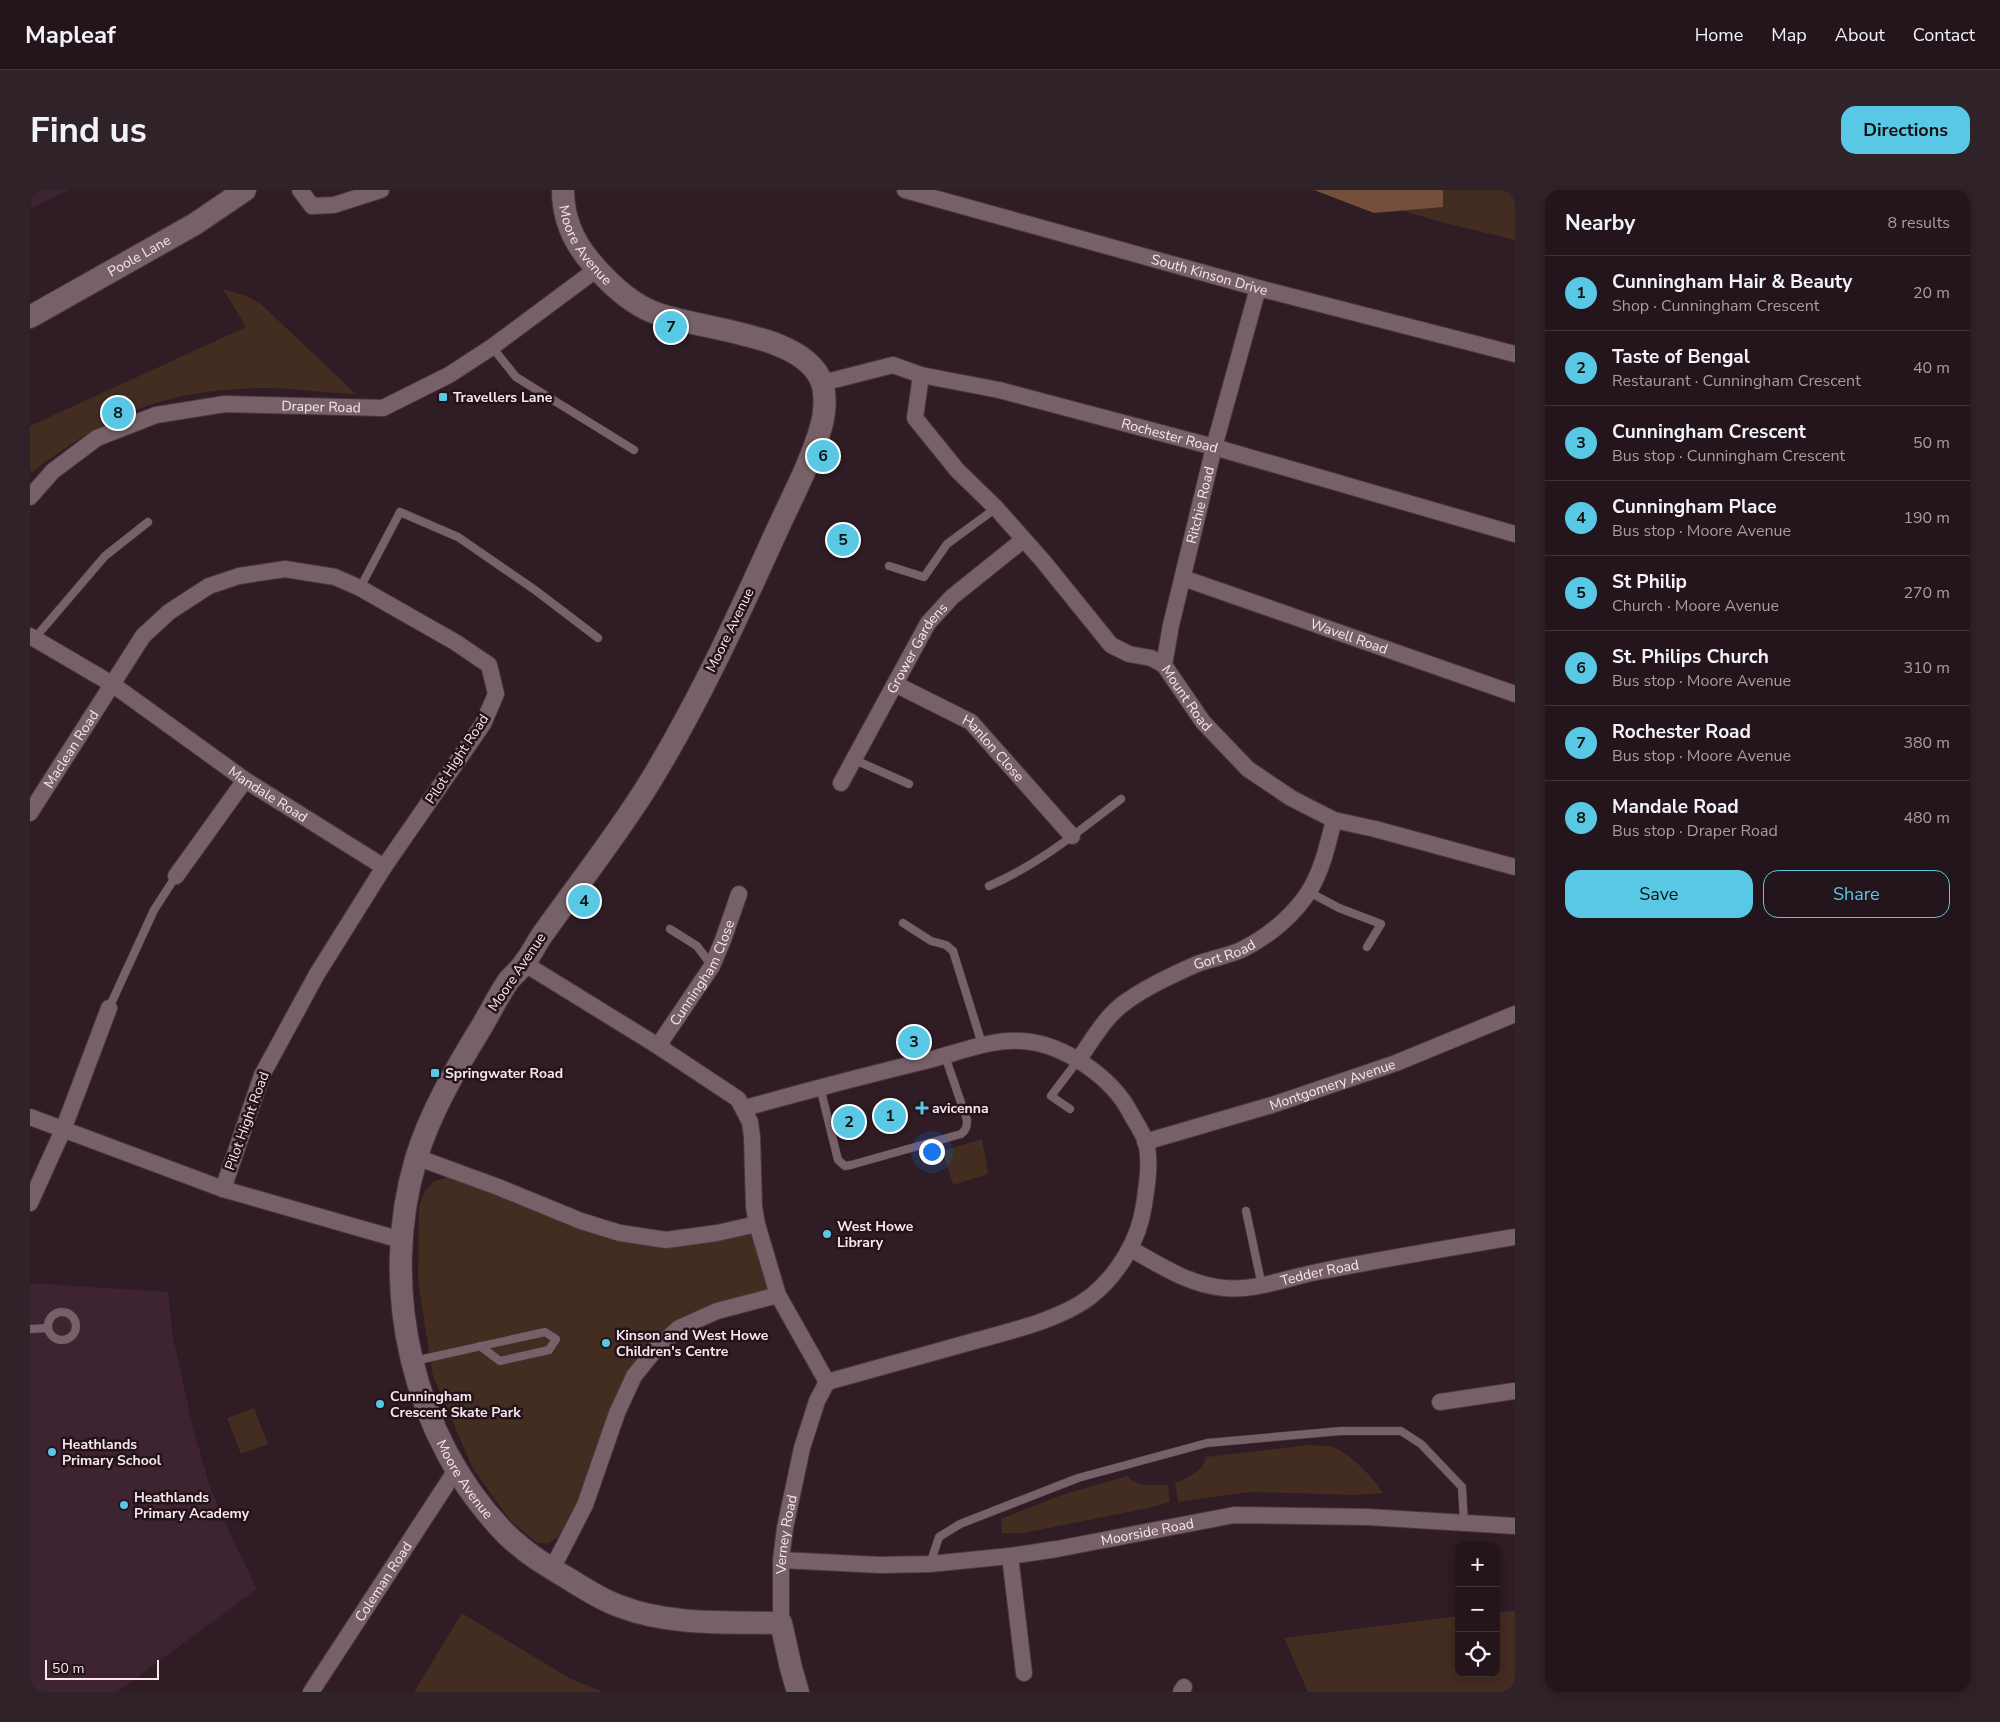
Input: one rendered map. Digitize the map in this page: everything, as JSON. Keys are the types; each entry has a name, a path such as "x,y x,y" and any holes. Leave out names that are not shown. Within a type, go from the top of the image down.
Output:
{"street":[{"name":"Poole Lane","path":"30,317 196,224 246,190"},
{"path":"300,190 312,206 334,205 381,190"},
{"name":"Moore Avenue","path":"563,190 563,201 570,232 583,254 622,294 647,310 779,344 802,358 815,370 822,383 825,401 822,425 804,470 730,633 684,722 647,786 540,938 524,964 510,980 461,1061 430,1121 416,1157 408,1188 401,1240 401,1281 405,1320 412,1362 422,1396 439,1438 456,1470 507,1534 530,1555 619,1606 658,1617 700,1622 781,1622"},
{"name":"South Kinson Drive","path":"905,190 928,193 1258,288 1515,354"},
{"name":"Draper Road","path":"30,497 53,472 97,438 156,415 225,404 383,408 449,375 492,347 597,270"},
{"name":"Ritchie Road","path":"1164,665 1171,625 1214,447 1258,288"},
{"name":"Rochester Road","path":"822,383 893,365 921,375 999,390 1214,447 1515,534"},
{"name":"Mount Road","path":"921,375 915,418 957,470 996,508 1111,645 1129,654 1151,658 1164,665 1203,722 1248,769 1291,798 1334,820 1375,829 1515,867"},
{"name":"Grower Gardens","path":"841,782 855,760 928,623 952,597 1023,540"},
{"name":"Pilot Hight Road","path":"112,684 143,636 169,612 209,586 240,576 284,569 335,577 360,588 455,642 488,665 496,694 483,724 384,867 317,974 262,1074 223,1189"},
{"name":"Wavell Road","path":"1183,578 1515,694"},
{"name":"Mandale Road","path":"32,637 112,684 245,780 384,867"},
{"name":"Maclean Road","path":"30,813 112,684"},
{"name":"Hanlon Close","path":"896,684 971,722 1072,836"},
{"path":"176,876 245,780"},
{"name":"Gort Road","path":"1079,1059 1105,1022 1126,1002 1198,964 1240,950 1269,934 1293,911 1308,892 1324,858 1334,820"},
{"name":"Cunningham Close","path":"658,1046 712,966 739,894"},
{"path":"524,964 728,1091 745,1108 750,1122 752,1137 754,1207 757,1224 778,1295 827,1382 1004,1333 1038,1322 1072,1307 1089,1297 1104,1284 1131,1249 1142,1216 1149,1172 1146,1142 1127,1106 1104,1080 1079,1059 1050,1047 1023,1041 982,1044 944,1056 745,1108"},
{"path":"30,1204 63,1130 109,1008"},
{"name":"Montgomery Avenue","path":"1146,1142 1272,1106 1396,1063 1515,1014"},
{"path":"30,1117 223,1189 401,1240"},
{"path":"416,1157 580,1220 620,1233 666,1240 718,1233 757,1224"},
{"name":"Tedder Road","path":"1131,1249 1171,1272 1224,1288 1262,1286 1306,1274 1515,1237"},
{"path":"552,1569 585,1506 617,1413 634,1376 655,1350 679,1328 718,1311 778,1295"},
{"name":"Verney Road","path":"798,1692 781,1622 781,1560 785,1528 802,1448 817,1401 827,1382"},
{"path":"1440,1402 1515,1393"},
{"name":"Coleman Road","path":"311,1692 456,1470"},
{"name":"Moorside Road","path":"781,1560 880,1565 930,1564 1057,1549 1234,1515 1368,1517 1515,1526"},
{"path":"1010,1556 1024,1673"}],"lane":[{"path":"492,347 516,377 634,450"},
{"path":"889,566 924,578 947,544 996,508"},
{"path":"360,588 400,512 458,537 598,638"},
{"path":"32,637 105,556 148,522"},
{"path":"855,760 908,784"},
{"path":"989,886 1016,875 1121,799"},
{"path":"109,1008 154,910 176,876"},
{"path":"1308,892 1339,908 1381,924 1367,947"},
{"path":"903,923 932,941 946,945 953,951 982,1044"},
{"path":"670,929 697,946 712,966"},
{"path":"820,1088 838,1160 846,1166 851,1165 961,1134 967,1128 967,1120 944,1056"},
{"path":"1070,1109 1051,1096 1079,1059"},
{"path":"1246,1211 1262,1286"},
{"path":"30,1329 48,1328"},
{"path":"412,1362 480,1346 545,1332 556,1339 549,1350 500,1361 480,1346"},
{"path":"930,1564 939,1537 960,1524 1078,1478 1207,1443 1340,1431 1401,1431 1421,1444 1462,1488 1464,1524"}],"shaded area":[{"path":"30,190 68,190 31,209"},
{"path":"1314,190 1443,190 1443,207 1374,213"},
{"path":"1333,190 1515,190 1515,240 1437,221"},
{"path":"223,289 247,296 262,305 356,394 264,388 229,389 168,399 140,408 113,420 60,451 32,472 30,470 30,426 246,327"},
{"path":"982,1139 988,1174 953,1185 943,1151"},
{"path":"451,1177 666,1240 757,1224 778,1295 717,1311 655,1350 599,1464 561,1535 549,1543 537,1543 511,1521 473,1469 433,1376 418,1282 419,1206 425,1191 434,1181"},
{"name":"Heathlands Primary Academy","path":"30,1283 168,1292 173,1337 193,1428 210,1487 257,1589 117,1692 30,1692"},
{"path":"254,1408 268,1444 241,1454 227,1418"},
{"path":"1309,1445 1327,1446 1340,1450 1368,1473 1383,1493 1355,1495 1250,1492 1178,1502 1175,1483 1190,1476 1202,1467 1206,1457"},
{"path":"1127,1476 1141,1484 1168,1485 1170,1502 1024,1533 1002,1533 1001,1519 1062,1495"},
{"path":"1515,1611 1515,1692 1308,1692 1284,1638 1455,1617 1455,1677 1500,1677 1500,1612"},
{"path":"462,1613 569,1678 603,1692 414,1692"}],"place":[{"name":"Rochester Road","path":"671,327"},
{"name":"Travellers Lane","path":"443,397"},
{"name":"Mandale Road","path":"118,413"},
{"name":"St. Philips Church","path":"823,456"},
{"name":"St Philip","path":"843,540"},
{"name":"Cunningham Place","path":"584,901"},
{"name":"Cunningham Crescent","path":"914,1042"},
{"name":"Springwater Road","path":"435,1073"},
{"name":"avicenna","path":"922,1108"},
{"name":"Cunningham Hair & Beauty","path":"890,1116"},
{"name":"Taste of Bengal","path":"849,1122"},
{"name":"West Howe Library","path":"827,1234"},
{"name":"Kinson and West Howe Children's Centre","path":"606,1343"},
{"name":"Cunningham Crescent Skate Park","path":"380,1404"},
{"name":"Heathlands Primary School","path":"52,1452"},
{"name":"Heathlands Primary Academy","path":"124,1505"}]}
